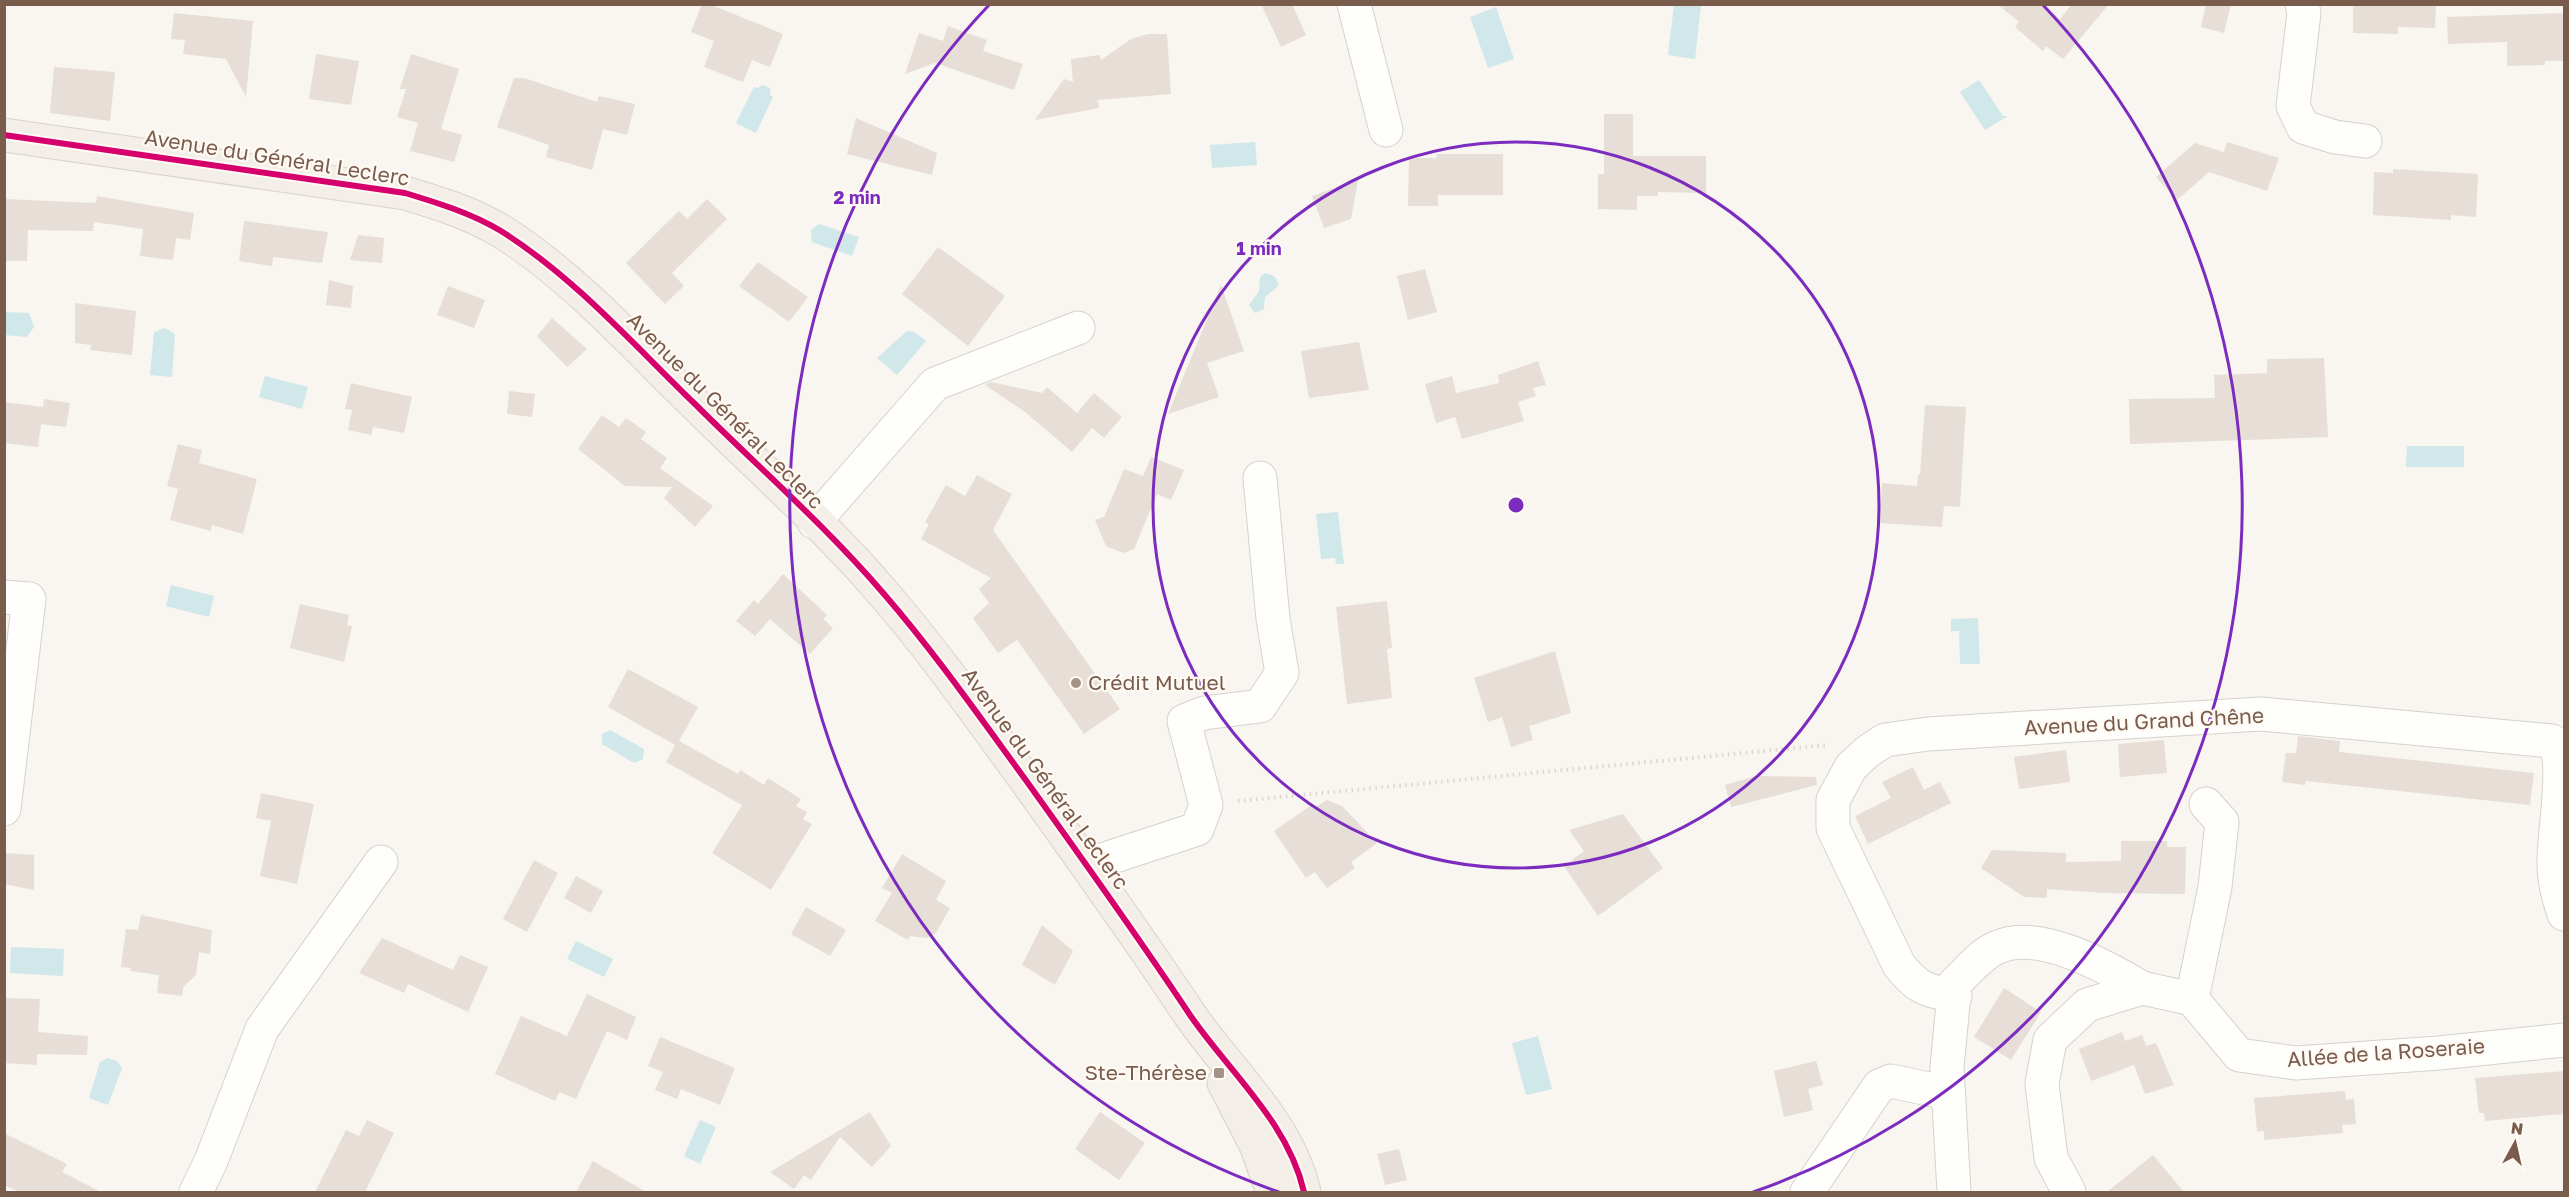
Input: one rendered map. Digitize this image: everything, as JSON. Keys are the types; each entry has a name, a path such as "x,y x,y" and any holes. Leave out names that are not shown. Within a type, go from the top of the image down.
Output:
{"main road":[{"name":"Avenue du Général Leclerc","path":"4,135 405,193 453,207 499,230 539,258 590,301 814,522 880,590 930,649 1087,865 1196,1024 1275,1126 1288,1146 1304,1192"},
{"name":"Avenue du Général Leclerc","path":"1196,1024 1256,1145 1273,1192"}],"street":[{"path":"1354,4 1386,130"},
{"path":"2302,4 2304,13 2293,106 2303,127 2335,137 2365,141"},
{"path":"814,522 935,384 1078,327"},
{"path":"1087,865 1197,829 1206,804 1184,721 1204,713 1260,706 1282,673 1273,619 1260,478"},
{"path":"4,597 29,599 4,809"},
{"name":"Avenue du Grand Chêne","path":"1954,996 1925,991 1910,980 1899,965 1833,828 1833,800 1841,782 1851,767 1885,740 1928,734 2261,714 2552,741 2563,753 2564,774 2553,862 2557,894 2565,914"},
{"path":"1954,1192 1947,1093 1955,983 1998,947 2021,944 2052,946 2100,962 2142,988 2192,999 2215,887 2222,822 2206,804"},
{"path":"196,1192 211,1161 262,1029 381,862"},
{"path":"2069,1192 2051,1158 2042,1084 2049,1040 2087,1005 2142,988"},
{"name":"Allée de la Roseraie","path":"2192,999 2239,1055 2296,1063 2439,1053 2565,1040"},
{"path":"1807,1192 1879,1086 1891,1081 1947,1093"}],"path":[{"path":"1206,804 1837,744"}],"water":[{"path":"1674,5 1701,5 1695,59 1668,55"},
{"path":"1496,7 1514,59 1488,68 1470,17"},
{"path":"1979,80 2003,116 2008,116 1985,130 1960,92"},
{"path":"763,85 770,88 770,95 773,97 756,133 736,123 754,87"},
{"path":"1255,142 1257,165 1212,168 1210,145"},
{"path":"819,224 859,237 852,256 812,242 811,230"},
{"path":"1265,273 1277,280 1278,286 1265,297 1264,309 1255,313 1249,305 1259,291 1260,277"},
{"path":"4,312 29,313 34,327 27,337 5,335"},
{"path":"165,328 175,334 172,377 150,375 154,332"},
{"path":"907,331 914,332 926,341 897,375 877,358"},
{"path":"265,376 308,387 302,409 259,397"},
{"path":"2407,446 2464,446 2464,467 2406,467"},
{"path":"1338,512 1344,564 1336,564 1335,558 1321,559 1316,514"},
{"path":"171,585 214,596 209,617 166,606"},
{"path":"1978,618 1980,664 1960,664 1959,631 1951,631 1951,619"},
{"path":"610,730 644,749 643,759 634,763 602,744 602,734"},
{"path":"576,941 613,959 604,977 567,959"},
{"path":"11,947 64,949 63,976 10,973"},
{"path":"1538,1036 1552,1089 1526,1095 1512,1043"},
{"path":"108,1058 117,1061 122,1068 108,1105 89,1098 100,1062"},
{"path":"700,1120 716,1127 700,1164 684,1156"}],"building":[{"path":"702,4 709,4 783,34 770,67 752,60 743,82 704,67 714,41 691,32"},
{"path":"1261,4 1292,4 1306,35 1281,47"},
{"path":"1997,4 2042,4 2060,19 2072,4 2109,4 2063,59 2046,46 2043,51 2015,27 2019,22"},
{"path":"2206,4 2231,4 2224,33 2201,27"},
{"path":"2353,4 2436,4 2435,28 2398,27 2398,34 2353,33"},
{"path":"174,13 253,21 246,97 226,59 183,54 185,40 171,39"},
{"path":"2565,13 2565,61 2545,61 2545,65 2507,66 2507,42 2448,44 2447,17"},
{"path":"948,26 987,40 983,51 1023,64 1014,90 935,63 905,74 919,33 943,41"},
{"path":"1148,34 1167,34 1171,94 1098,100 1099,108 1035,120 1064,79 1073,82 1071,59 1100,55 1101,60 1131,39"},
{"path":"316,54 359,61 351,105 309,99"},
{"path":"411,54 459,69 441,129 462,135 454,162 410,151 418,123 397,117 406,89 400,89"},
{"path":"54,67 115,72 110,121 50,113"},
{"path":"514,78 524,78 597,102 599,96 635,104 627,135 603,129 592,170 546,157 549,145 497,127"},
{"path":"1604,114 1633,114 1633,156 1706,156 1706,193 1658,192 1658,196 1637,196 1637,210 1598,209 1598,174 1604,174"},
{"path":"856,118 937,153 932,175 847,154"},
{"path":"2227,142 2279,158 2267,191 2209,172 2177,200 2156,177 2195,143 2224,152"},
{"path":"1436,154 1503,154 1503,195 1438,195 1438,206 1408,206 1409,158 1437,158"},
{"path":"2393,169 2478,174 2476,217 2451,215 2451,220 2373,215 2374,172 2393,173"},
{"path":"1358,180 1351,219 1324,228 1312,196"},
{"path":"97,196 194,213 190,240 176,238 173,260 140,256 143,229 94,222 93,231 28,230 27,261 4,261 4,199 96,203"},
{"path":"707,199 727,219 672,273 684,286 665,304 626,263 679,211 687,219"},
{"path":"244,221 328,232 322,263 273,257 272,266 239,261"},
{"path":"358,235 384,238 382,263 350,260"},
{"path":"938,247 1005,296 968,346 902,294"},
{"path":"758,262 808,297 789,322 739,286"},
{"path":"1425,269 1437,312 1408,320 1397,276"},
{"path":"329,280 353,286 351,308 326,305"},
{"path":"1221,285 1244,351 1207,363 1219,397 1168,414"},
{"path":"448,286 485,300 474,328 437,315"},
{"path":"75,303 136,311 132,355 90,350 91,345 75,343"},
{"path":"552,318 587,349 567,367 537,336"},
{"path":"1359,342 1369,390 1309,398 1301,351"},
{"path":"2324,358 2328,437 2130,444 2129,399 2215,398 2214,375 2267,373 2267,359"},
{"path":"1538,361 1546,385 1533,388 1536,396 1518,402 1524,421 1462,439 1455,417 1436,423 1425,384 1452,376 1456,393 1499,383 1498,375"},
{"path":"991,382 1042,393 1047,387 1077,413 1094,393 1122,417 1104,438 1092,428 1072,452 1025,412 985,385"},
{"path":"351,383 412,397 404,433 373,427 371,435 348,430 352,410 345,409"},
{"path":"509,391 535,394 532,417 507,414"},
{"path":"44,399 70,403 66,427 41,424 38,447 4,443 4,402 43,407"},
{"path":"1925,405 1966,407 1960,507 1944,506 1942,527 1880,523 1882,483 1917,486 1918,475 1920,475"},
{"path":"602,415 619,427 626,418 646,432 641,439 667,458 660,468 713,506 695,527 664,498 672,487 625,486 578,449"},
{"path":"178,444 202,450 199,463 257,479 243,534 212,525 211,531 170,520 178,489 167,486"},
{"path":"1151,457 1184,470 1171,500 1157,494 1134,549 1123,553 1106,546 1095,520 1104,517 1124,469 1143,476"},
{"path":"977,475 1012,494 993,530 1120,709 1084,734 1017,640 998,653 973,618 989,603 979,589 991,578 921,539 929,524 925,522 946,485 965,496"},
{"path":"783,574 827,615 823,619 833,628 810,654 770,619 755,636 736,621 754,600 758,604"},
{"path":"1387,601 1392,648 1387,649 1392,698 1347,704 1336,607"},
{"path":"300,604 349,615 347,625 352,626 344,662 290,648"},
{"path":"1555,651 1571,713 1529,726 1533,740 1511,747 1502,717 1488,722 1474,678"},
{"path":"628,669 698,707 679,741 738,774 740,770 764,785 768,778 801,799 796,806 807,812 803,819 812,824 771,890 712,853 742,805 666,762 675,745 608,707"},
{"path":"2298,736 2340,741 2339,752 2534,773 2530,805 2306,781 2305,785 2282,782 2286,753 2296,753"},
{"path":"2164,740 2167,773 2120,777 2118,744"},
{"path":"2066,750 2070,782 2019,789 2014,757"},
{"path":"1913,767 1924,790 1940,782 1951,803 1868,844 1855,816 1891,798 1882,782"},
{"path":"1756,776 1816,777 1817,785 1731,807 1725,785"},
{"path":"261,793 314,804 297,884 260,876 271,821 256,818"},
{"path":"1327,800 1342,806 1377,843 1351,862 1355,868 1327,888 1315,872 1306,878 1274,831 1313,804 1316,807"},
{"path":"1623,814 1663,868 1598,916 1564,866 1584,851 1569,830"},
{"path":"2121,841 2167,841 2167,847 2186,847 2185,894 2104,893 2047,889 2047,898 2024,897 1981,868 1992,850 2066,853 2066,862 2121,861"},
{"path":"4,853 34,855 34,890 4,884"},
{"path":"902,854 946,881 936,900 950,908 936,933 927,938 910,936 908,940 875,921 892,893 882,888"},
{"path":"534,860 558,873 527,932 503,919"},
{"path":"576,876 603,891 591,913 564,898"},
{"path":"806,907 846,930 830,956 791,934"},
{"path":"141,915 212,930 210,954 199,952 196,975 183,987 182,996 157,993 159,975 130,971 131,968 121,967 126,929 138,930"},
{"path":"1042,925 1073,951 1055,985 1022,965"},
{"path":"382,938 453,970 460,955 488,967 468,1012 408,984 404,993 359,973"},
{"path":"2004,988 2041,1012 2011,1060 1974,1037"},
{"path":"587,994 636,1017 627,1040 607,1031 576,1099 559,1092 555,1101 495,1074 521,1016 567,1036"},
{"path":"4,998 40,999 38,1032 88,1036 87,1055 37,1054 37,1065 4,1063"},
{"path":"2122,1032 2125,1041 2142,1035 2146,1046 2156,1043 2174,1085 2145,1094 2134,1065 2091,1081 2079,1049"},
{"path":"660,1037 735,1068 720,1105 681,1089 677,1099 655,1090 663,1072 648,1066"},
{"path":"1816,1061 1823,1085 1808,1089 1813,1110 1784,1117 1774,1071"},
{"path":"2565,1071 2563,1114 2485,1121 2484,1113 2479,1113 2475,1078"},
{"path":"2345,1091 2346,1100 2354,1099 2356,1124 2342,1125 2343,1133 2264,1140 2264,1131 2257,1132 2254,1098"},
{"path":"870,1112 891,1146 872,1167 840,1137 811,1180 804,1175 794,1189 770,1172"},
{"path":"1100,1112 1145,1143 1119,1180 1075,1149"},
{"path":"367,1120 394,1133 365,1192 315,1192 346,1130 359,1136"},
{"path":"4,1133 67,1164 62,1172 101,1192 19,1192 4,1185"},
{"path":"1399,1149 1407,1180 1385,1185 1377,1154"},
{"path":"2153,1155 2184,1192 2107,1192"},
{"path":"593,1161 646,1192 576,1192"}],"cycle path":[{"path":"4,135 405,193 454,209 490,225 528,249 553,269 602,312 815,521 862,569 903,616 1025,779 1190,1015 1256,1099 1285,1143 1304,1192"}],"place":[{"name":"Crédit Mutuel","path":"1076,683"},
{"name":"Ste-Thérèse","path":"1219,1073"}]}
